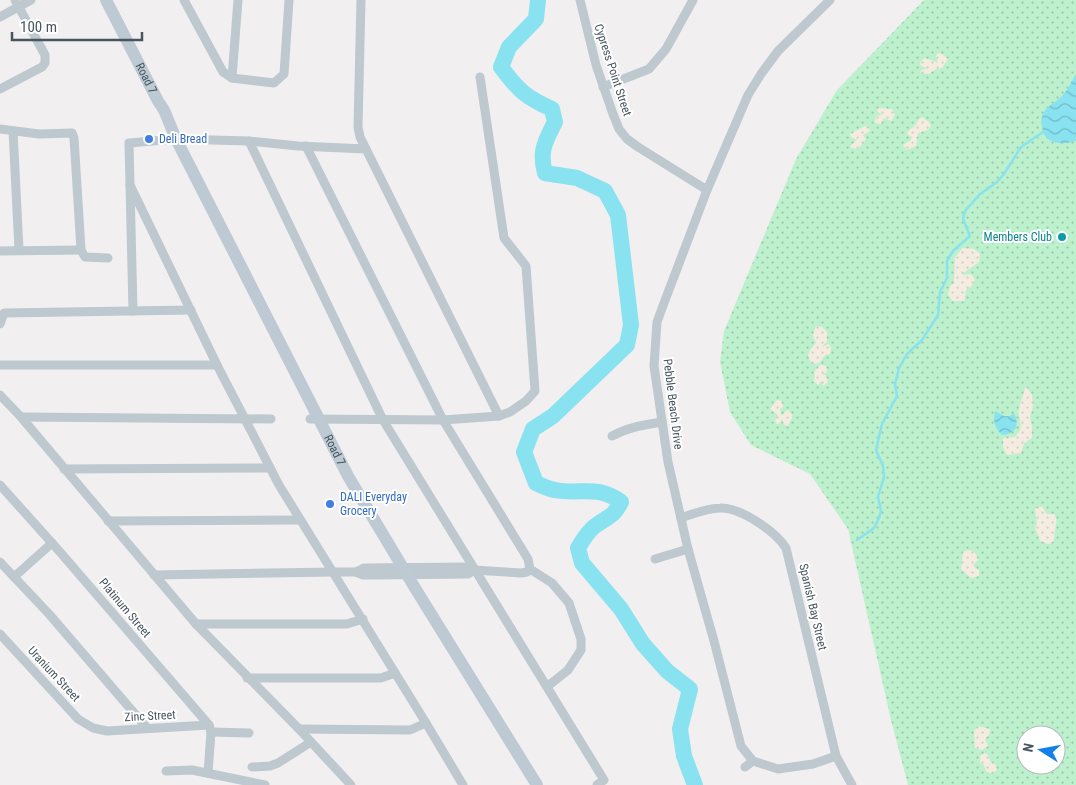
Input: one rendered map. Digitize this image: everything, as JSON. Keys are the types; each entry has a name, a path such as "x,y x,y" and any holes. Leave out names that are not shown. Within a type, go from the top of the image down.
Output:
{"street":[{"path":"0,17 17,4 31,0"},
{"name":"Road 7","path":"106,0 164,110 174,139 314,419 530,785"},
{"path":"184,0 223,72 232,78 274,83 284,74 290,0"},
{"path":"232,78 238,0"},
{"path":"361,0 358,127 366,149 498,416"},
{"name":"Cypress Point Street","path":"580,0 603,88 619,129 628,139 707,190"},
{"name":"Pebble Beach Drive","path":"753,761 741,746 688,549 668,462 654,366 657,322 707,190 748,95 778,52 830,0"},
{"path":"603,88 649,69 666,49 689,1"},
{"path":"0,90 46,63 45,55 17,4"},
{"path":"314,419 443,420 498,416 510,412 526,401 535,391 526,266 504,238 480,77"},
{"path":"0,129 39,134 72,133 74,138 81,250 85,257 108,258"},
{"path":"13,131 20,250"},
{"path":"133,311 129,143 174,139 366,149"},
{"path":"249,142 383,420 604,780 597,785"},
{"path":"306,146 443,420 528,560 530,569 552,583 569,603 581,639 581,650 568,670 548,686"},
{"path":"130,185 216,365 270,468 299,520 334,572 463,785"},
{"path":"0,251 81,250"},
{"path":"0,324 4,313 190,310"},
{"path":"0,365 216,365"},
{"path":"0,395 21,417 196,624 351,785"},
{"path":"21,417 271,419"},
{"path":"612,436 622,430 662,422"},
{"path":"64,469 270,468"},
{"name":"Platinum Street","path":"0,485 52,543 210,729"},
{"name":"Spanish Bay Street","path":"681,518 719,508 732,509 767,529 780,539 786,548 836,756 852,785"},
{"path":"108,521 299,520"},
{"path":"14,577 52,543"},
{"path":"655,559 688,549"},
{"path":"0,562 49,614 147,728"},
{"path":"154,575 356,572 364,568 403,572 467,567 474,570 521,573 527,572 530,569"},
{"name":"Road 7","path":"403,572 537,785"},
{"path":"196,624 347,624 362,619"},
{"name":"Uranium Street","path":"0,634 78,719 92,728"},
{"path":"247,678 381,678 396,673"},
{"path":"299,729 410,730 426,723"},
{"name":"Zinc Street","path":"92,728 107,731 147,728 210,729 249,733"},
{"path":"208,773 210,729"},
{"path":"252,767 270,766 278,763 311,742"},
{"path":"744,767 753,761 778,769 813,764 836,756"},
{"path":"166,771 192,770 264,785"}],"green space":[{"path":"924,0 1076,0 1076,785 908,785 891,720 848,529 810,474 751,445 730,412 720,362 724,331 796,159 837,90"}],"sand":[{"path":"938,53 948,59 942,68 936,69 929,74 921,73 920,71 927,68 920,65 921,61 925,58 938,63 936,56"},
{"path":"878,108 892,109 895,115 891,121 884,118 881,124 875,123 876,116 883,115 878,112"},
{"path":"922,117 931,126 928,130 918,133 916,146 907,150 903,145 911,140 912,137 907,132"},
{"path":"865,126 870,131 863,135 866,139 858,149 851,148 851,145 857,140 851,137 850,134"},
{"path":"963,248 974,249 980,254 979,262 962,274 971,274 975,279 972,286 966,290 964,301 953,301 948,295 950,286 954,283 955,257"},
{"path":"816,326 822,327 827,332 827,341 822,347 829,344 831,349 830,354 825,355 816,364 809,359 809,352 816,343 813,335"},
{"path":"820,365 826,366 827,369 826,373 821,374 825,375 828,380 823,386 821,381 818,385 814,381 814,372"},
{"path":"1026,386 1032,395 1033,406 1030,417 1032,438 1024,443 1021,453 1007,455 1003,447 1003,438 1015,437 1020,431 1019,408"},
{"path":"777,400 782,401 781,415 787,410 792,414 788,426 783,424 782,418 780,423 777,424 775,421 778,415 770,409"},
{"path":"1043,507 1046,514 1054,514 1056,518 1054,540 1049,544 1040,541 1035,529 1037,523 1035,509"},
{"path":"968,550 974,552 977,556 978,560 973,565 979,570 979,576 971,578 961,569 963,552"},
{"path":"978,726 990,729 989,735 985,739 988,746 982,750 975,748 974,732"},
{"path":"985,753 990,761 996,765 997,770 993,773 989,773 984,765 980,763 980,756"}],"water":[{"path":"1076,74 1076,141 1055,142 1046,137 1044,133 1041,124 1042,116 1047,108 1068,89"},
{"path":"995,411 1004,416 1010,416 1014,413 1017,425 1014,431 1002,435 995,424"}],"waterway":[{"path":"538,0 536,19 509,47 501,67 512,82 523,92 535,101 552,109 555,122 548,135 543,152 545,173 577,178 605,191 618,215 631,325 627,345 553,416 533,429 524,452 536,483 555,490 604,493 621,502 613,514 595,526 585,536 578,548 582,563 621,609 643,644 667,671 690,689 680,729 684,756 695,785"},
{"path":"857,540 874,528 879,518 881,511 878,497 884,477 883,466 876,450 882,424 897,396 895,384 899,368 907,354 922,340 938,315 940,292 947,278 947,261 953,251 970,236 963,219 965,211 979,195 997,182 1021,147 1043,132"}],"place":[{"name":"Deli Bread","path":"149,139"},
{"name":"Members Club","path":"1062,237"},
{"name":"DALI Everyday Grocery","path":"330,504"}]}
